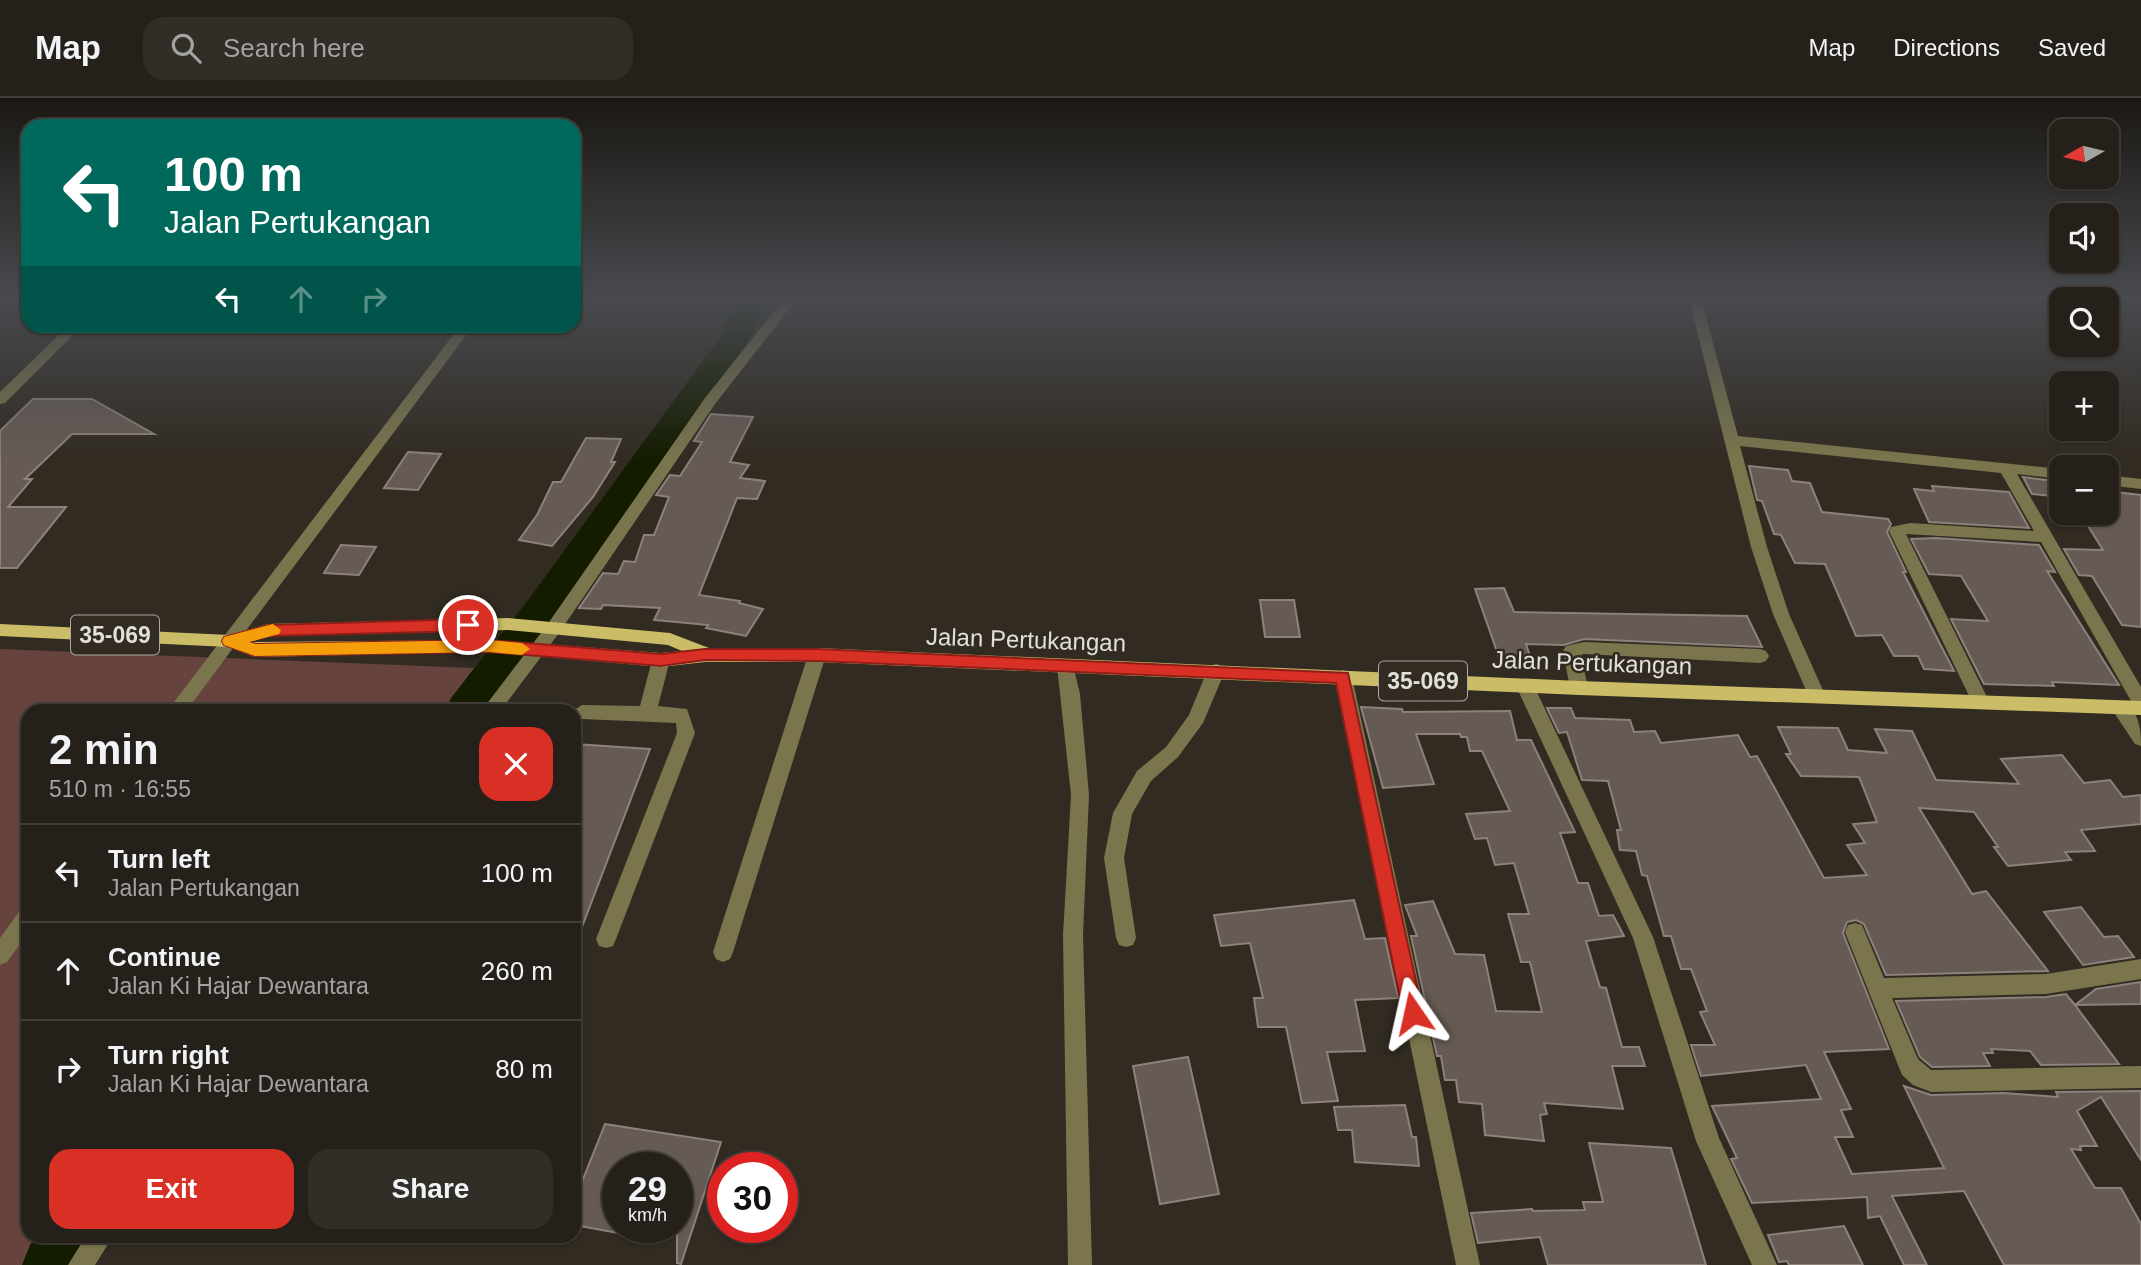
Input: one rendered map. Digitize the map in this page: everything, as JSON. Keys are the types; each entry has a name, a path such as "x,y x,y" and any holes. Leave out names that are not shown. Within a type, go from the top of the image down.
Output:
{"main road":[{"name":"Jalan Pertukangan","path":"229,641 268,630 508,624 670,639 705,654"},
{"name":"35-069","path":"3,632 229,641"},
{"name":"Jalan Pertukangan","path":"229,641 255,650 490,646 661,660 705,654 817,655 1817,697 2120,708 2141,705"}],"street":[{"path":"0,400 51,349"},
{"path":"182,704 448,349"},
{"path":"495,704 545,628 709,401 750,349"},
{"path":"1708,349 1759,547 1781,614 1817,697"},
{"path":"1731,440 2049,473"},
{"path":"2006,468 2141,705"},
{"path":"2119,481 2141,484"},
{"path":"1981,703 1896,531 1910,528 2046,537"},
{"path":"1579,688 1572,652 1584,648 1760,656"},
{"path":"723,952 817,655"},
{"path":"647,714 661,660"},
{"path":"1066,666 1080,795 1073,935 1080,1265"},
{"path":"1126,938 1114,858 1122,813 1144,776 1172,752 1197,718 1216,671"},
{"path":"1343,677 1468,1265"},
{"path":"1525,685 1643,937 1708,1141 1765,1265"},
{"path":"2120,708 2141,739"},
{"path":"582,712 681,715 685,723 686,733 606,939"},
{"path":"0,955 21,926"},
{"path":"1855,932 1910,1067 1921,1077 1931,1081 2141,1077"},
{"path":"1880,988 2046,984 2141,969"},
{"path":"80,1265 96,1243"}],"shaded area":[{"path":"0,649 474,668 447,704 21,704 21,1243 47,1243 30,1265 0,1265"}],"building":[{"path":"33,399 92,399 154,434 72,434 25,479 32,479 8,507 66,507 17,568 0,568 0,431"},
{"path":"711,414 753,417 730,462 749,465 740,478 765,481 757,499 737,498 699,595 740,601 739,603 763,609 746,636 706,628 708,625 654,620 660,608 603,605 601,609 579,608 603,573 618,574 624,561 635,562 644,535 654,535 669,497 656,495 670,475 680,476 702,442 694,441"},
{"path":"586,438 621,439 611,462 615,462 593,497 552,546 519,540 537,515 553,482 561,482"},
{"path":"408,452 441,454 418,490 384,488"},
{"path":"1749,466 1788,470 1792,481 1810,483 1822,512 1888,519 1891,524 1887,532 1906,572 1903,572 1954,671 1924,669 1918,656 1894,656 1882,635 1856,636 1825,564 1795,563 1781,535 1774,534 1762,501 1757,500"},
{"path":"2023,477 2049,480 2049,496 2032,494"},
{"path":"1932,486 2009,492 2029,528 1929,522 1914,489 1934,491"},
{"path":"2119,492 2141,495 2141,627 2122,625 2092,576 2079,575 2064,549 2103,550 2087,525 2119,525"},
{"path":"1936,538 2039,545 2055,572 2047,571 2119,685 2052,682 2054,686 1984,684 1951,619 1988,621 1961,576 1929,574 1911,539"},
{"path":"341,545 376,547 359,575 324,573"},
{"path":"1504,588 1514,612 1747,616 1762,647 1584,639 1564,645 1526,644 1532,662 1501,663 1475,589"},
{"path":"1260,600 1294,600 1300,637 1265,637"},
{"path":"1361,707 1402,709 1403,712 1510,711 1517,740 1531,740 1575,832 1560,833 1578,883 1588,883 1599,916 1613,915 1624,936 1586,941 1600,987 1606,988 1622,1047 1639,1047 1645,1066 1612,1066 1623,1109 1544,1103 1547,1114 1540,1115 1544,1141 1485,1135 1482,1104 1459,1102 1456,1080 1445,1080 1441,1056 1437,1056 1411,936 1417,936 1405,905 1433,901 1455,954 1484,955 1496,1011 1542,1012 1530,962 1521,962 1508,914 1529,914 1514,863 1495,865 1487,838 1475,839 1466,814 1510,811 1482,751 1470,751 1467,737 1461,737 1460,734 1416,734 1434,784 1383,788"},
{"path":"1547,708 1571,708 1575,718 1630,720 1634,732 1655,731 1661,743 1738,735 1750,757 1757,756 1824,878 1867,875 1847,845 1865,843 1853,824 1877,822 1859,777 1801,776 1786,754 1791,754 1778,727 1838,728 1848,750 1887,753 1875,729 1912,731 1936,780 2019,784 2001,759 2062,755 2084,783 2110,780 2123,797 2141,795 2141,824 2081,830 2095,851 2065,852 2071,860 2008,866 1974,812 1919,808 1972,894 1986,891 2048,971 1886,975 1864,924 1856,920 1847,922 1843,933 1889,1049 1824,1052 1851,1109 1841,1110 1853,1137 1835,1137 1852,1174 1944,1168 1904,1086 1931,1095 2004,1093 2058,1097 2056,1092 2141,1091 2141,1160 2101,1097 2077,1111 2097,1146 2080,1146 2081,1150 2071,1149 2095,1188 2121,1188 2141,1224 2141,1265 2004,1265 1964,1191 1892,1196 1927,1265 1904,1265 1880,1216 1868,1218 1867,1197 1752,1203 1731,1159 1737,1158 1712,1106 1821,1099 1806,1065 1701,1076 1691,1045 1715,1045 1700,1012 1707,1011 1691,969 1681,969 1671,936 1664,936 1647,876 1642,875 1636,851 1620,850 1617,830 1621,830 1608,781 1582,780 1567,732 1559,733"},
{"path":"581,744 650,749 581,930"},
{"path":"1354,900 1365,939 1385,938 1398,998 1355,1000 1365,1051 1327,1052 1338,1101 1302,1103 1286,1027 1258,1027 1254,998 1263,998 1250,943 1221,946 1214,915"},
{"path":"2081,907 2104,937 2118,936 2134,957 2083,965 2044,912"},
{"path":"2141,982 2141,1004 2075,1005 2096,989"},
{"path":"2066,994 2119,1064 2041,1065 2030,1051 1991,1049 1993,1053 1983,1053 1990,1066 1932,1067 1920,1057 1896,1001 2046,997"},
{"path":"1188,1057 1219,1194 1160,1204 1133,1066"},
{"path":"1405,1105 1412,1137 1416,1137 1419,1166 1355,1162 1352,1130 1338,1130 1334,1107"},
{"path":"605,1124 721,1142 718,1152 707,1152 707,1185 693,1227 693,1152 602,1152 602,1230 581,1226 581,1184"},
{"path":"1589,1143 1671,1148 1706,1265 1548,1265 1540,1237 1478,1243 1471,1213 1532,1209 1585,1210 1583,1202 1603,1202"},
{"path":"1844,1226 1863,1265 1789,1265 1787,1261 1779,1262 1768,1235"},
{"path":"677,1243 688,1243 681,1264 677,1263"}],"waterway":[{"path":"471,704 543,609 727,349"},
{"path":"50,1265 67,1243"}],"slow traffic":[{"path":"273,630 229,641 255,650 490,646 522,649"}],"route":[{"path":"468,625 268,630 229,641 255,650 490,646 661,660 705,654 817,655 1343,677 1366,797 1391,897 1413,1013"}]}
